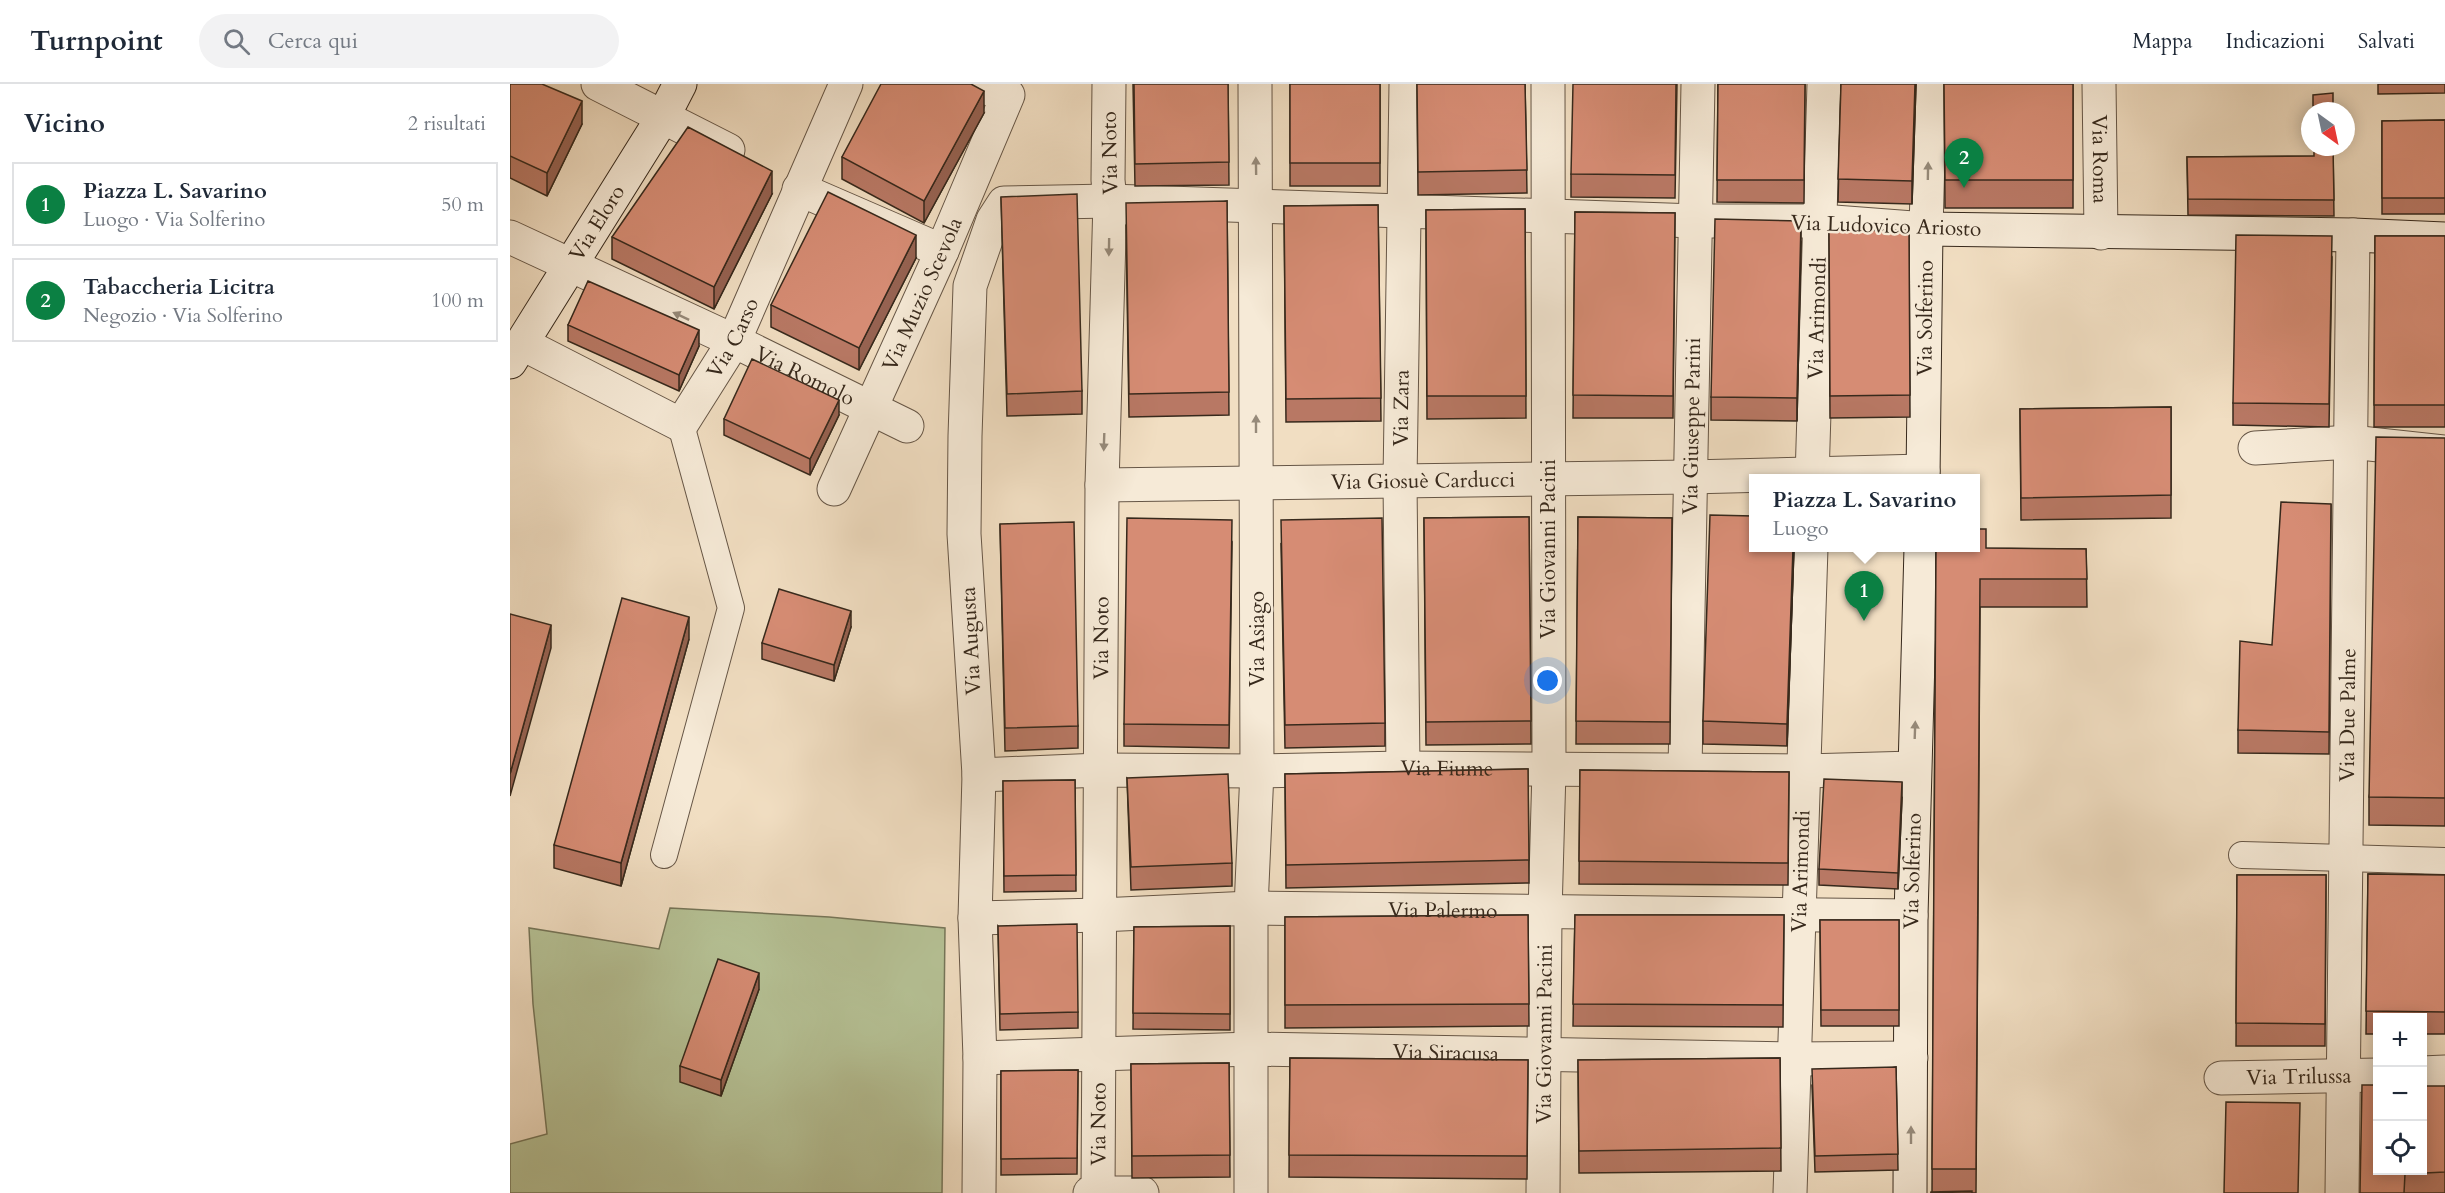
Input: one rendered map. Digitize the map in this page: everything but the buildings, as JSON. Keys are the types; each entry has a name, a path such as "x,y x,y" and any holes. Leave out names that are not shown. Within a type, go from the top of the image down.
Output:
{"street":[{"path":"598,84 756,164"},
{"name":"Via Eloro","path":"517,353 663,117 680,84"},
{"name":"Via Carso","path":"681,424 734,341 846,84"},
{"name":"Via Muzio Scevola","path":"834,489 942,251 1008,95 974,84"},
{"name":"Via Noto","path":"1098,1193 1102,484 1110,201 1108,180 1109,84"},
{"name":"Via Asiago","path":"1251,1193 1251,908 1257,771 1256,84"},
{"name":"Via Zara","path":"1403,768 1400,481 1406,84"},
{"name":"Via Giovanni Pacini","path":"1543,1193 1545,913 1549,770 1548,84"},
{"name":"Via Giuseppe Parini","path":"1685,770 1698,84"},
{"name":"Via Arimondi","path":"1812,474 1824,84"},
{"name":"Via Solferino","path":"1923,474 1930,84"},
{"name":"Via Roma","path":"2099,84 2101,233"},
{"path":"799,189 942,251"},
{"name":"Via Ludovico Ariosto","path":"1110,201 1548,217 1696,221 1821,221 1926,229 2445,238"},
{"name":"Via Augusta","path":"979,1193 980,1058 975,918 979,775 964,534 970,286 993,220 1004,203 1110,201"},
{"name":"Via Due Palme","path":"2342,1193 2353,235"},
{"name":"Via Romolo","path":"510,237 734,341 907,426"},
{"path":"517,353 681,424"},
{"path":"2255,448 2351,442 2445,452"},
{"name":"Via Giosuè Carducci","path":"1102,484 1749,477"},
{"name":"Via Arimondi","path":"1790,1193 1811,552"},
{"name":"Via Solferino","path":"1910,1193 1911,916 1921,552"},
{"name":"Via Fiume","path":"979,775 1100,770 1257,771 1403,768 1805,771 1914,768"},
{"name":"Via Palermo","path":"975,918 1251,908 1911,916"},
{"name":"Via Siracusa","path":"980,1058 1251,1049 1794,1059 1911,1058"},
{"path":"2427,1073 2445,1072"},
{"name":"Via Trilussa","path":"2221,1078 2373,1075"},
{"path":"1090,1193 1142,1193"}],"lane":[{"path":"664,855 731,608 681,424"},
{"path":"2242,855 2346,860 2445,861"}],"green space":[{"path":"670,908 829,917 945,928 942,1193 510,1193 510,1144 547,1134 533,1004 529,928 659,949"}],"place":[{"name":"Tabaccheria Licitra","path":"1964,188"},
{"name":"Piazza L. Savarino","path":"1864,621"}]}
